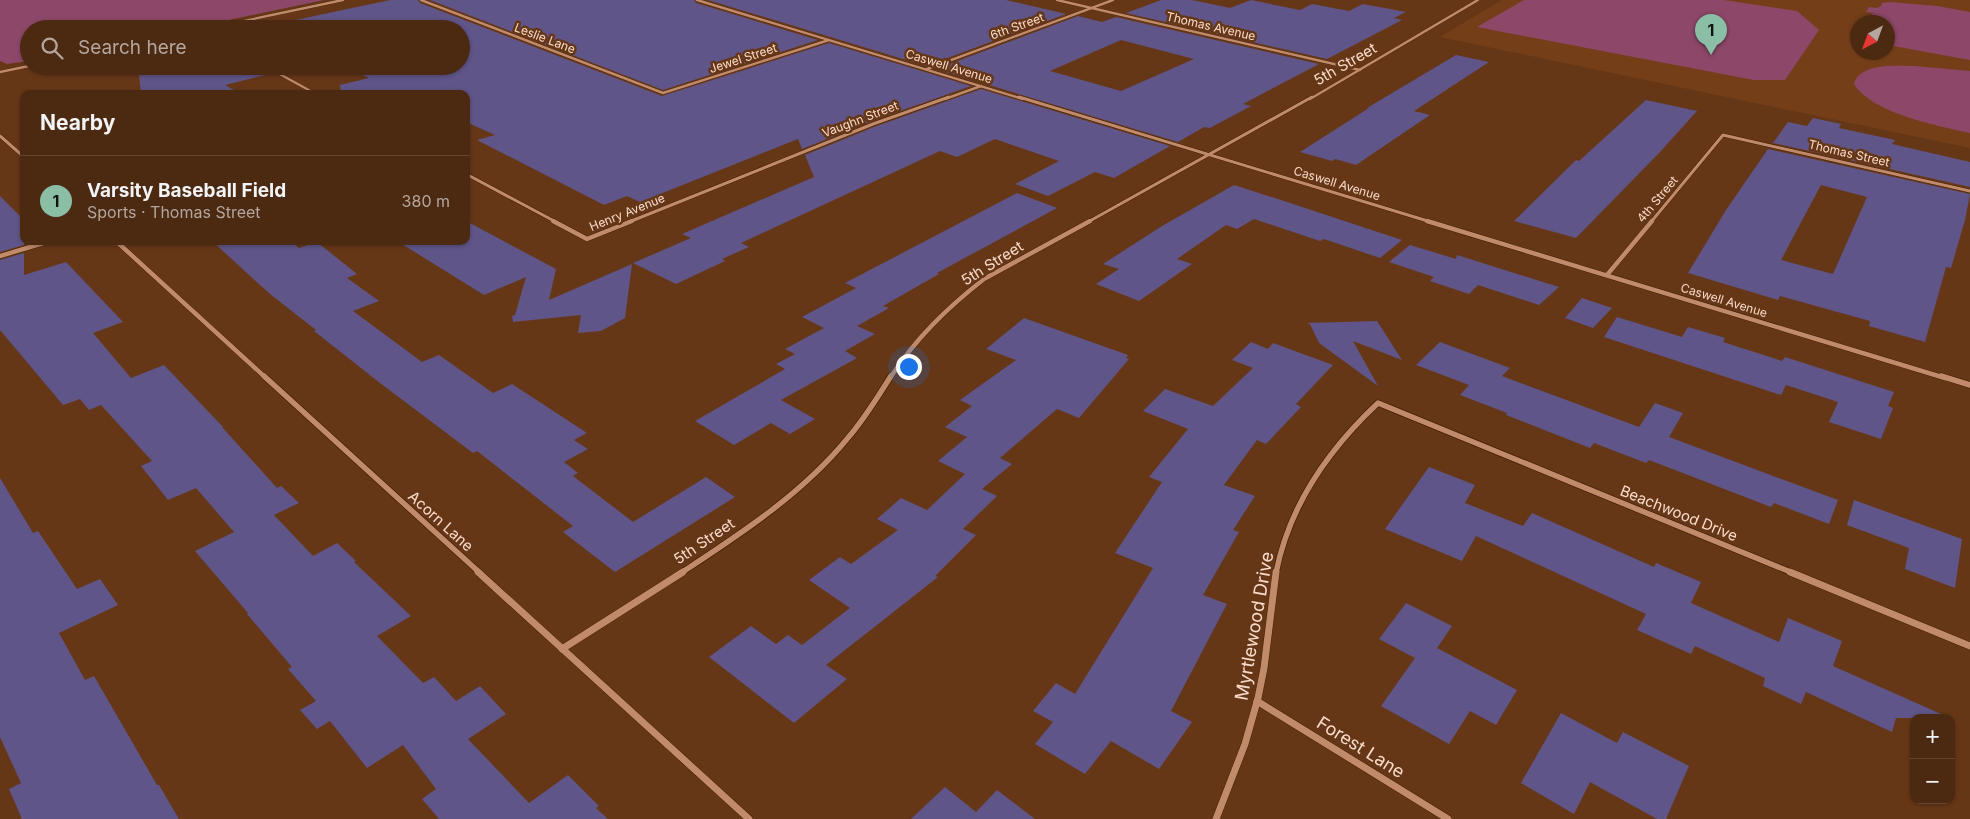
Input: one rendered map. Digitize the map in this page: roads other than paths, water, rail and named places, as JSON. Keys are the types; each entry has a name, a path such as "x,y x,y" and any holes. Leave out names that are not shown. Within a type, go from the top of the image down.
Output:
{"street":[{"path":"249,20 343,0"},
{"name":"Leslie Lane","path":"421,0 663,93"},
{"name":"Caswell Avenue","path":"698,0 1970,385"},
{"name":"Thomas Avenue","path":"1056,0 1361,70"},
{"name":"6th Street","path":"926,69 1113,0"},
{"name":"5th Street","path":"562,649 732,539 786,498 836,452 868,414 909,350 929,326 950,305 984,279 1361,70 1478,0"},
{"name":"Jewel Street","path":"663,93 829,40"},
{"path":"0,72 20,68"},
{"path":"281,75 309,90"},
{"name":"Vaughn Street","path":"746,175 873,124 982,86"},
{"name":"Thomas Street","path":"1723,135 1970,191"},
{"name":"4th Street","path":"1606,275 1723,135"},
{"path":"0,136 20,154"},
{"name":"Henry Avenue","path":"470,176 587,239 746,175"},
{"path":"0,256 37,245"},
{"name":"Acorn Lane","path":"120,245 749,819"},
{"name":"Beachwood Drive","path":"1378,403 1970,646"},
{"name":"Myrtlewood Drive","path":"1216,819 1249,734 1258,701 1266,653 1272,592 1286,537 1310,484 1326,457 1361,417 1378,403"},
{"name":"Forest Lane","path":"1258,701 1448,819"}],"place":[{"name":"Varsity Baseball Field","path":"1711,55"}]}
